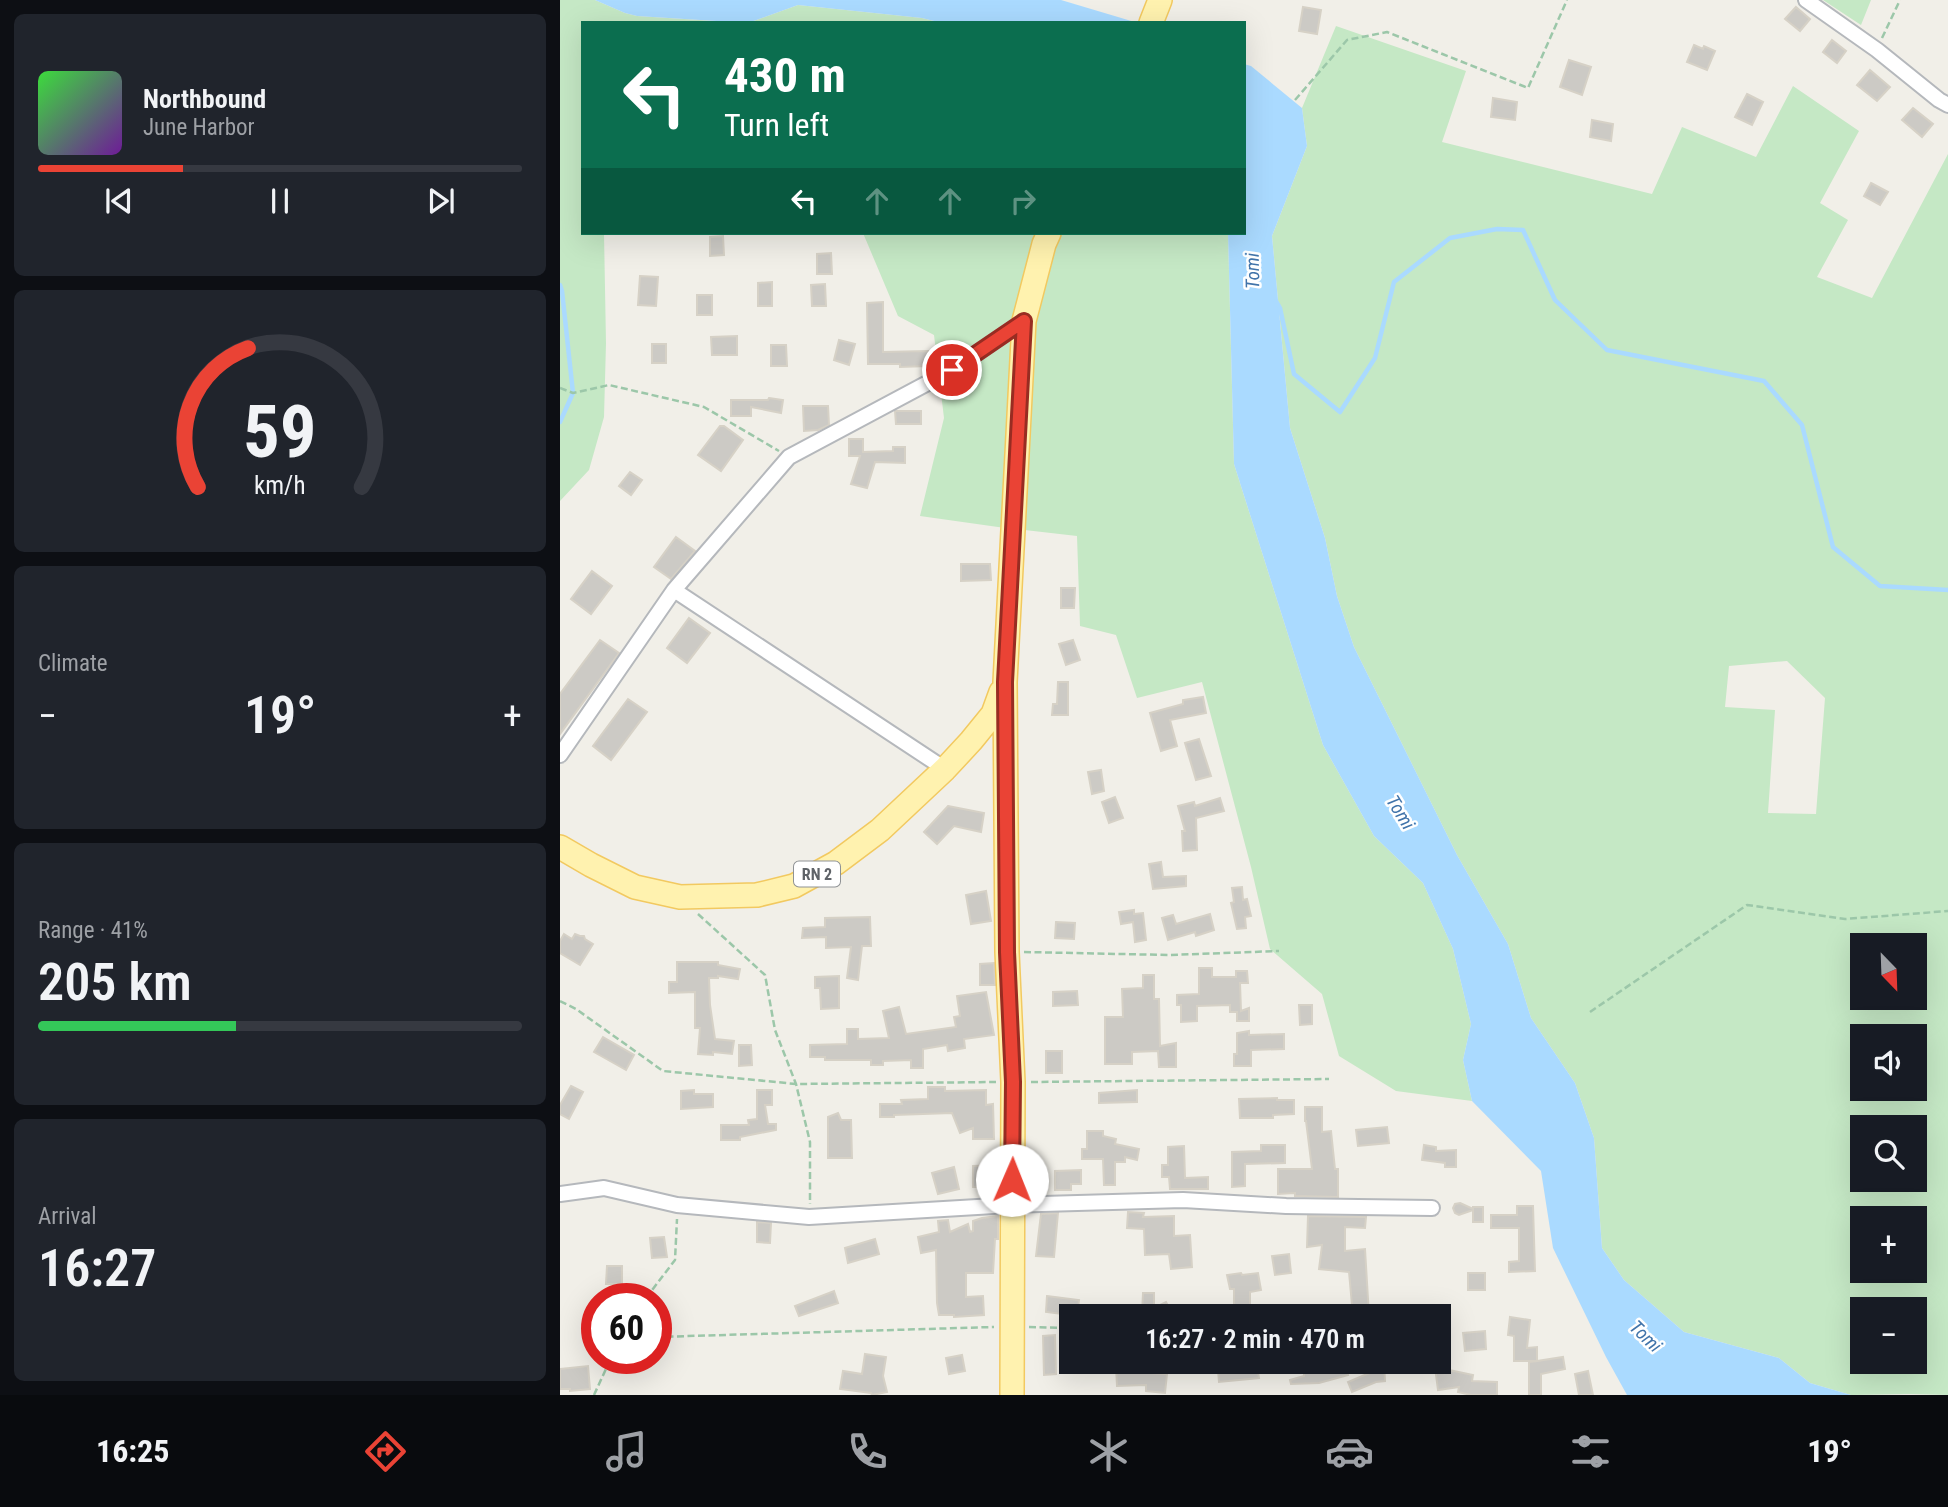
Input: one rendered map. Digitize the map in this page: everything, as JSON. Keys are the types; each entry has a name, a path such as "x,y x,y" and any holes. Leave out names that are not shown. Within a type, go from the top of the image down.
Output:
{"main road":[{"path":"1152,21 1160,0"},
{"name":"RN 2","path":"560,847 635,887 680,897 757,895 794,886 836,863 880,830 945,769 993,714 1005,682 1024,321 1048,235"},
{"path":"1005,682 1007,952 1013,1082 1012,1395"}],"street":[{"path":"1806,0 1948,105"},
{"path":"560,755 674,590 789,457 952,370 1024,321"},
{"path":"674,590 945,769"},
{"path":"560,1194 604,1188 677,1205 809,1217 1012,1205 1183,1200 1286,1206 1432,1208"}],"path":[{"path":"1296,100 1348,40 1387,33 1528,88 1567,0"},
{"path":"1877,50 1899,0"},
{"path":"560,388 573,393 609,384 704,407 789,457"},
{"path":"680,897 765,975 775,1030 796,1084 810,1142 809,1217"},
{"path":"1590,1012 1747,905 1845,919 1948,911"},
{"path":"1007,952 1169,955 1279,951"},
{"path":"560,1002 576,1009 663,1071 796,1084 1329,1079"},
{"path":"657,1283 675,1260 677,1205"},
{"path":"672,1337 1012,1326 1059,1328"},
{"path":"594,1395 604,1374"}],"green space":[{"path":"560,0 595,0 637,16 714,21 581,21 581,235 604,235 604,417 589,470 560,501"},
{"path":"1823,0 1871,0 1861,25"},
{"path":"798,5 934,21 754,21"},
{"path":"1336,26 1466,71 1442,142 1652,194 1682,127 1756,157 1793,86 1859,131 1820,203 1848,220 1817,277 1872,298 1948,154 1948,1395 1851,1395 1810,1383 1779,1358 1684,1332 1624,1280 1602,1248 1594,1138 1575,1083 1531,1018 1508,944 1457,855 1354,647 1337,596 1325,538 1290,428 1272,236 1307,146 1302,108","holes":["1787,661 1825,698 1816,814 1768,813 1775,710 1725,707 1729,666"]},
{"path":"864,235 1228,235 1234,464 1323,745 1374,836 1423,883 1453,949 1471,1024 1463,1060 1472,1101 1396,1091 1339,1056 1322,994 1270,949 1202,682 1137,698 1116,635 1080,626 1077,536 920,516 944,418 934,335 898,316"}],"water":[{"path":"595,0 1061,0 1131,21 934,21 798,5 754,21 716,21 625,13"},
{"name":"Tomi","path":"1246,65 1302,108 1307,146 1272,236 1290,428 1325,538 1337,596 1354,647 1457,855 1508,944 1531,1018 1575,1083 1594,1138 1602,1248 1624,1280 1684,1332 1779,1358 1810,1383 1851,1395 1627,1395 1553,1248 1541,1171 1472,1101 1463,1060 1471,1024 1453,949 1423,883 1374,836 1323,745 1234,464 1228,235 1246,235"}],"building":[{"path":"1303,7 1321,10 1317,34 1299,31"},
{"path":"1796,7 1810,19 1800,31 1785,19"},
{"path":"1832,40 1846,51 1837,63 1823,52"},
{"path":"1694,45 1715,51 1707,70 1687,62"},
{"path":"1569,60 1591,67 1582,95 1560,87"},
{"path":"1870,70 1890,87 1877,101 1857,85"},
{"path":"1747,94 1763,102 1752,125 1735,117"},
{"path":"1493,98 1517,102 1515,120 1491,117"},
{"path":"1913,108 1933,124 1922,137 1902,120"},
{"path":"1592,120 1613,124 1611,141 1590,137"},
{"path":"1871,183 1888,192 1880,205 1864,196"},
{"path":"723,236 724,255 710,256 710,237"},
{"path":"831,253 832,274 817,274 817,254"},
{"path":"640,276 658,277 656,306 638,305"},
{"path":"772,282 772,306 758,306 758,283"},
{"path":"825,284 826,306 812,306 811,285"},
{"path":"697,295 712,295 712,315 697,315"},
{"path":"883,302 883,352 928,351 928,366 868,364 867,303"},
{"path":"737,336 737,355 712,355 711,337"},
{"path":"839,340 855,344 849,365 834,360"},
{"path":"652,344 666,344 666,363 652,363"},
{"path":"771,345 786,345 787,366 771,366"},
{"path":"731,400 783,400 781,413 751,407 751,416 731,416"},
{"path":"803,406 828,406 829,425 818,430 804,431"},
{"path":"895,411 921,411 921,424 896,424"},
{"path":"720,426 743,440 721,471 698,455"},
{"path":"849,439 863,439 863,452 893,451 893,447 905,447 905,463 875,462 867,488 851,484 860,456 849,456"},
{"path":"630,472 642,480 631,495 619,486"},
{"path":"676,537 695,551 671,579 654,567"},
{"path":"961,564 990,564 991,580 961,581"},
{"path":"592,571 612,586 591,614 571,599"},
{"path":"1061,588 1075,588 1074,608 1061,608"},
{"path":"689,618 710,633 687,663 667,648"},
{"path":"600,640 619,653 560,734 560,694"},
{"path":"1073,640 1080,660 1066,665 1059,644"},
{"path":"1058,682 1068,682 1068,715 1052,715 1053,704 1057,704"},
{"path":"1203,697 1206,713 1170,720 1177,746 1161,751 1150,713 1183,704 1183,700"},
{"path":"628,699 647,712 611,760 593,746"},
{"path":"1199,739 1211,776 1196,780 1185,743"},
{"path":"1101,770 1104,791 1092,794 1088,772"},
{"path":"1115,797 1123,818 1109,823 1102,802"},
{"path":"1220,798 1224,811 1196,818 1197,850 1183,851 1182,831 1185,831 1178,806 1194,802 1195,806"},
{"path":"948,806 984,813 981,832 954,826 937,844 924,832"},
{"path":"1161,862 1163,877 1186,876 1186,886 1153,889 1149,864"},
{"path":"1242,887 1243,900 1247,899 1251,916 1245,917 1246,928 1237,929 1231,903 1234,902 1232,888"},
{"path":"986,891 991,921 971,924 966,895"},
{"path":"1134,910 1134,914 1143,913 1146,940 1135,942 1133,922 1121,924 1119,912"},
{"path":"1210,914 1214,930 1168,940 1162,918 1173,915 1176,924"},
{"path":"870,917 871,946 862,946 858,980 847,978 851,947 826,948 826,937 802,938 803,928 825,927 825,918"},
{"path":"1056,922 1075,923 1074,939 1055,938"},
{"path":"564,934 572,939 575,934 584,936 593,944 580,965 560,953 560,941"},
{"path":"677,962 718,962 718,965 740,969 738,979 718,976 709,978 715,1039 734,1041 732,1054 698,1054 700,1028 695,1028 695,992 669,993 669,982 677,982"},
{"path":"994,963 995,985 980,985 980,964"},
{"path":"1199,968 1212,968 1212,977 1236,977 1236,971 1247,971 1248,983 1240,983 1241,1011 1249,1008 1249,1021 1237,1021 1237,1012 1230,1012 1230,1005 1197,1006 1197,1021 1181,1022 1181,1005 1177,1005 1177,995 1199,994"},
{"path":"1143,975 1154,975 1154,999 1159,999 1160,1046 1176,1043 1176,1067 1159,1067 1158,1051 1132,1052 1132,1064 1105,1064 1105,1017 1123,1017 1122,989 1143,988"},
{"path":"839,976 839,1008 821,1009 820,988 815,988 815,977"},
{"path":"1077,991 1078,1005 1053,1006 1053,992"},
{"path":"986,992 994,1035 964,1039 965,1048 948,1051 947,1045 923,1049 923,1068 911,1068 911,1060 883,1061 883,1065 871,1065 871,1060 825,1060 825,1057 810,1057 810,1045 847,1044 847,1029 858,1029 858,1039 889,1038 883,1011 899,1007 906,1034 956,1027 954,1017 960,1016 957,996"},
{"path":"1299,1005 1312,1005 1312,1024 1300,1025"},
{"path":"1249,1031 1249,1035 1284,1034 1284,1049 1251,1050 1251,1066 1234,1066 1237,1033"},
{"path":"603,1037 634,1055 626,1070 594,1052"},
{"path":"739,1045 751,1045 752,1065 739,1066"},
{"path":"1046,1051 1062,1051 1062,1073 1046,1073"},
{"path":"571,1086 583,1092 569,1119 560,1114 560,1105"},
{"path":"928,1087 945,1087 945,1091 986,1090 986,1105 993,1104 994,1139 973,1139 973,1128 960,1133 952,1113 880,1117 880,1104 902,1104 901,1100 928,1099"},
{"path":"694,1090 694,1094 713,1094 713,1107 681,1109 681,1091"},
{"path":"757,1090 772,1090 772,1105 765,1105 768,1124 776,1124 776,1130 740,1137 740,1140 721,1140 721,1125 749,1125 748,1120 757,1119"},
{"path":"1137,1090 1137,1102 1099,1103 1099,1093"},
{"path":"1239,1099 1294,1100 1294,1114 1273,1115 1273,1118 1240,1118"},
{"path":"1305,1107 1322,1107 1322,1132 1331,1131 1335,1169 1338,1169 1338,1197 1278,1194 1278,1169 1312,1169"},
{"path":"838,1113 841,1120 851,1120 852,1158 828,1158 828,1117"},
{"path":"1387,1127 1389,1143 1358,1146 1356,1130"},
{"path":"1087,1131 1103,1131 1103,1136 1116,1139 1115,1144 1139,1149 1137,1160 1125,1157 1125,1162 1115,1162 1115,1185 1104,1185 1103,1159 1082,1159 1082,1149 1087,1149"},
{"path":"1261,1145 1285,1145 1285,1163 1245,1164 1245,1186 1232,1187 1232,1152 1261,1151"},
{"path":"1424,1145 1436,1147 1436,1151 1456,1150 1456,1167 1445,1167 1445,1163 1422,1160"},
{"path":"1184,1146 1185,1178 1208,1177 1208,1189 1170,1189 1169,1177 1162,1177 1162,1165 1168,1165 1168,1147"},
{"path":"999,1165 999,1178 988,1178 988,1187 973,1187 973,1166"},
{"path":"954,1167 959,1189 938,1194 932,1173"},
{"path":"1081,1170 1081,1184 1071,1184 1071,1190 1055,1190 1055,1171"},
{"path":"1460,1203 1473,1209 1483,1207 1483,1222 1473,1222 1473,1210 1459,1215 1455,1213 1455,1204"},
{"path":"1517,1206 1533,1206 1535,1271 1509,1272 1509,1262 1519,1261 1519,1228 1491,1228 1491,1215 1517,1215"},
{"path":"1128,1212 1144,1213 1143,1217 1174,1216 1174,1236 1190,1235 1192,1267 1171,1269 1169,1254 1145,1255 1144,1229 1127,1228"},
{"path":"1058,1213 1054,1257 1036,1256 1041,1214"},
{"path":"998,1216 993,1273 966,1273 966,1297 983,1296 984,1315 939,1315 936,1250 921,1253 918,1237 939,1232 938,1221 948,1220 950,1232 968,1224 970,1232 973,1231 973,1221"},
{"path":"1308,1216 1366,1217 1365,1228 1345,1227 1345,1251 1365,1249 1368,1304 1352,1304 1349,1272 1319,1269 1322,1245 1307,1247"},
{"path":"757,1222 771,1223 770,1243 757,1242"},
{"path":"664,1237 667,1257 652,1258 650,1238"},
{"path":"875,1239 879,1254 848,1263 845,1248"},
{"path":"1289,1254 1291,1273 1275,1275 1272,1256"},
{"path":"607,1266 622,1266 622,1283 606,1283"},
{"path":"1258,1273 1261,1290 1250,1292 1250,1304 1234,1304 1234,1289 1230,1289 1227,1275"},
{"path":"1468,1273 1485,1273 1485,1290 1468,1290"},
{"path":"834,1291 838,1303 799,1316 795,1306"},
{"path":"1143,1293 1154,1293 1154,1304 1142,1304"},
{"path":"1047,1296 1079,1300 1078,1304 1059,1304 1059,1314 1046,1312"},
{"path":"1510,1317 1530,1320 1527,1348 1537,1347 1537,1361 1514,1361 1514,1336 1508,1335"},
{"path":"1485,1331 1486,1349 1465,1351 1463,1333"},
{"path":"1055,1335 1056,1374 1044,1375 1043,1336"},
{"path":"865,1354 886,1357 883,1376 887,1392 872,1395 840,1389 843,1371 862,1374"},
{"path":"962,1355 965,1371 949,1374 946,1358"},
{"path":"1563,1357 1565,1369 1541,1374 1541,1395 1529,1395 1529,1362"},
{"path":"581,1367 581,1374 589,1374 590,1389 560,1389 560,1369"},
{"path":"1451,1370 1473,1375 1472,1381 1497,1382 1497,1395 1471,1395 1458,1392 1459,1387 1438,1390 1436,1374 1451,1374"},
{"path":"1588,1371 1593,1395 1579,1395 1575,1374"},
{"path":"1116,1374 1167,1374 1165,1393 1146,1391 1146,1385 1117,1386"},
{"path":"1218,1374 1258,1374 1259,1378 1219,1382"},
{"path":"1367,1374 1385,1374 1385,1381 1352,1392 1348,1382"},
{"path":"1348,1375 1319,1383 1291,1384 1290,1380 1304,1376"}],"waterway":[{"path":"1276,301 1280,308 1294,374 1340,412 1375,358 1394,282 1450,238 1497,229 1523,230 1555,300 1607,350 1764,381 1802,425 1833,547 1880,586 1948,590"},
{"path":"560,285 573,393 560,422"}],"route":[{"path":"952,370 1024,321 1005,682 1007,952 1013,1082 1012,1180"}]}
